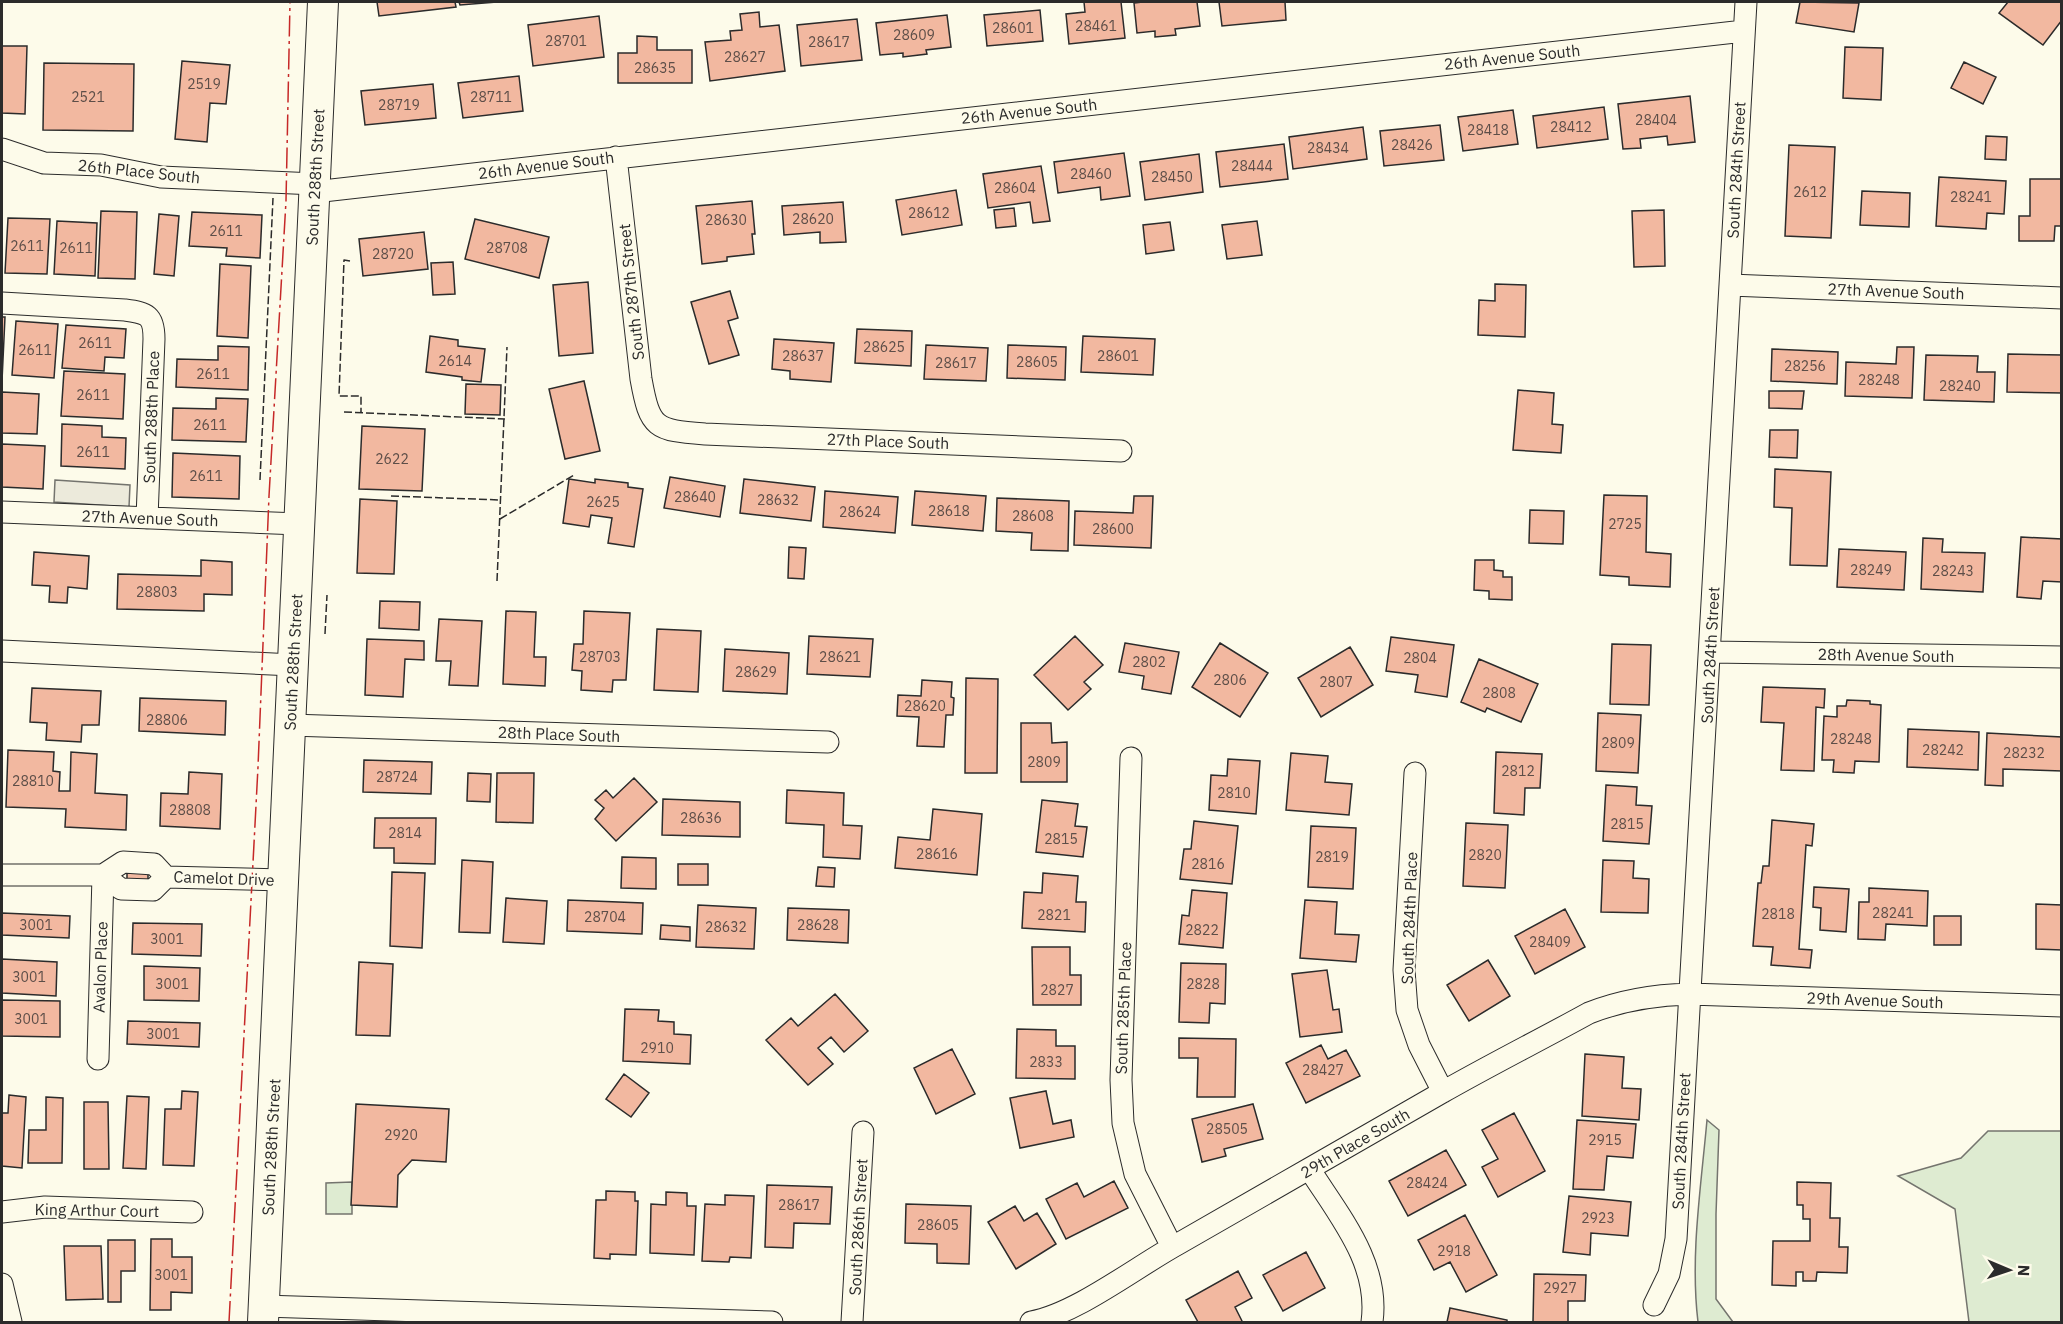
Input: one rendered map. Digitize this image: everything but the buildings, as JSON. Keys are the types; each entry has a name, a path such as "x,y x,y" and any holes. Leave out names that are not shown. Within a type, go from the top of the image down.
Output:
{"main road":[{"name":"South 288th Street","path":"263,1314 324,2"}],"street":[{"name":"South 284th Street","path":"1654,1305 1666,1284 1675,1245 1746,2"},
{"name":"26th Avenue South","path":"315,188 616,157 1744,31"},
{"name":"26th Place South","path":"2,149 44,163 101,165 161,177 315,188"},
{"name":"South 287th Street","path":"616,157 641,379 647,412 656,424"},
{"name":"27th Avenue South","path":"1730,285 2061,297"},
{"name":"South 288th Place","path":"2,303 125,310 140,312 149,317 154,328 154,339 147,518"},
{"name":"27th Place South","path":"656,424 675,431 705,434 1121,451"},
{"name":"27th Avenue South","path":"2,512 299,524"},
{"path":"2,651 293,665"},
{"name":"28th Avenue South","path":"1710,652 2061,657"},
{"name":"28th Place South","path":"290,726 828,742"},
{"name":"South 285th Place","path":"1131,758 1121,1080 1123,1123 1135,1174 1172,1247"},
{"name":"South 284th Place","path":"1415,772 1404,970 1407,1010 1419,1045 1443,1092"},
{"name":"Camelot Drive","path":"2,875 103,875 121,889 153,890 166,877 283,880"},
{"name":"Avalon Place","path":"98,1059 103,875"},
{"name":"29th Avenue South","path":"1689,994 2061,1006"},
{"name":"29th Place South","path":"1031,1323 1077,1304 1443,1092 1589,1013 1635,998 1689,994"},
{"name":"South 286th Street","path":"852,1323 863,1132"},
{"path":"1310,1170 1357,1245 1365,1262 1373,1297 1372,1323"},
{"name":"King Arthur Court","path":"2,1212 45,1207 192,1212"},
{"path":"2,1284 11,1323"},
{"path":"263,1314 772,1323"}],"green space":[{"path":"1707,1120 1719,1130 1716,1299 1733,1322 1698,1322 1696,1247"},
{"path":"1988,1131 2061,1131 2061,1322 1969,1322 1955,1209 1898,1176 1961,1158"},
{"path":"352,1182 352,1214 326,1214 326,1183"}],"shaded area":[{"path":"55,480 130,485 129,507 54,502"}],"fence":[{"path":"260,480 273,198"},
{"path":"350,261 344,260 339,396 361,396 361,413"},
{"path":"497,581 507,347"},
{"path":"344,412 505,419"},
{"path":"500,519 574,475"},
{"path":"391,496 501,500"},
{"path":"325,634 327,595"}],"power":[{"path":"229,1322 258,767 269,496 286,201 290,2"}]}
